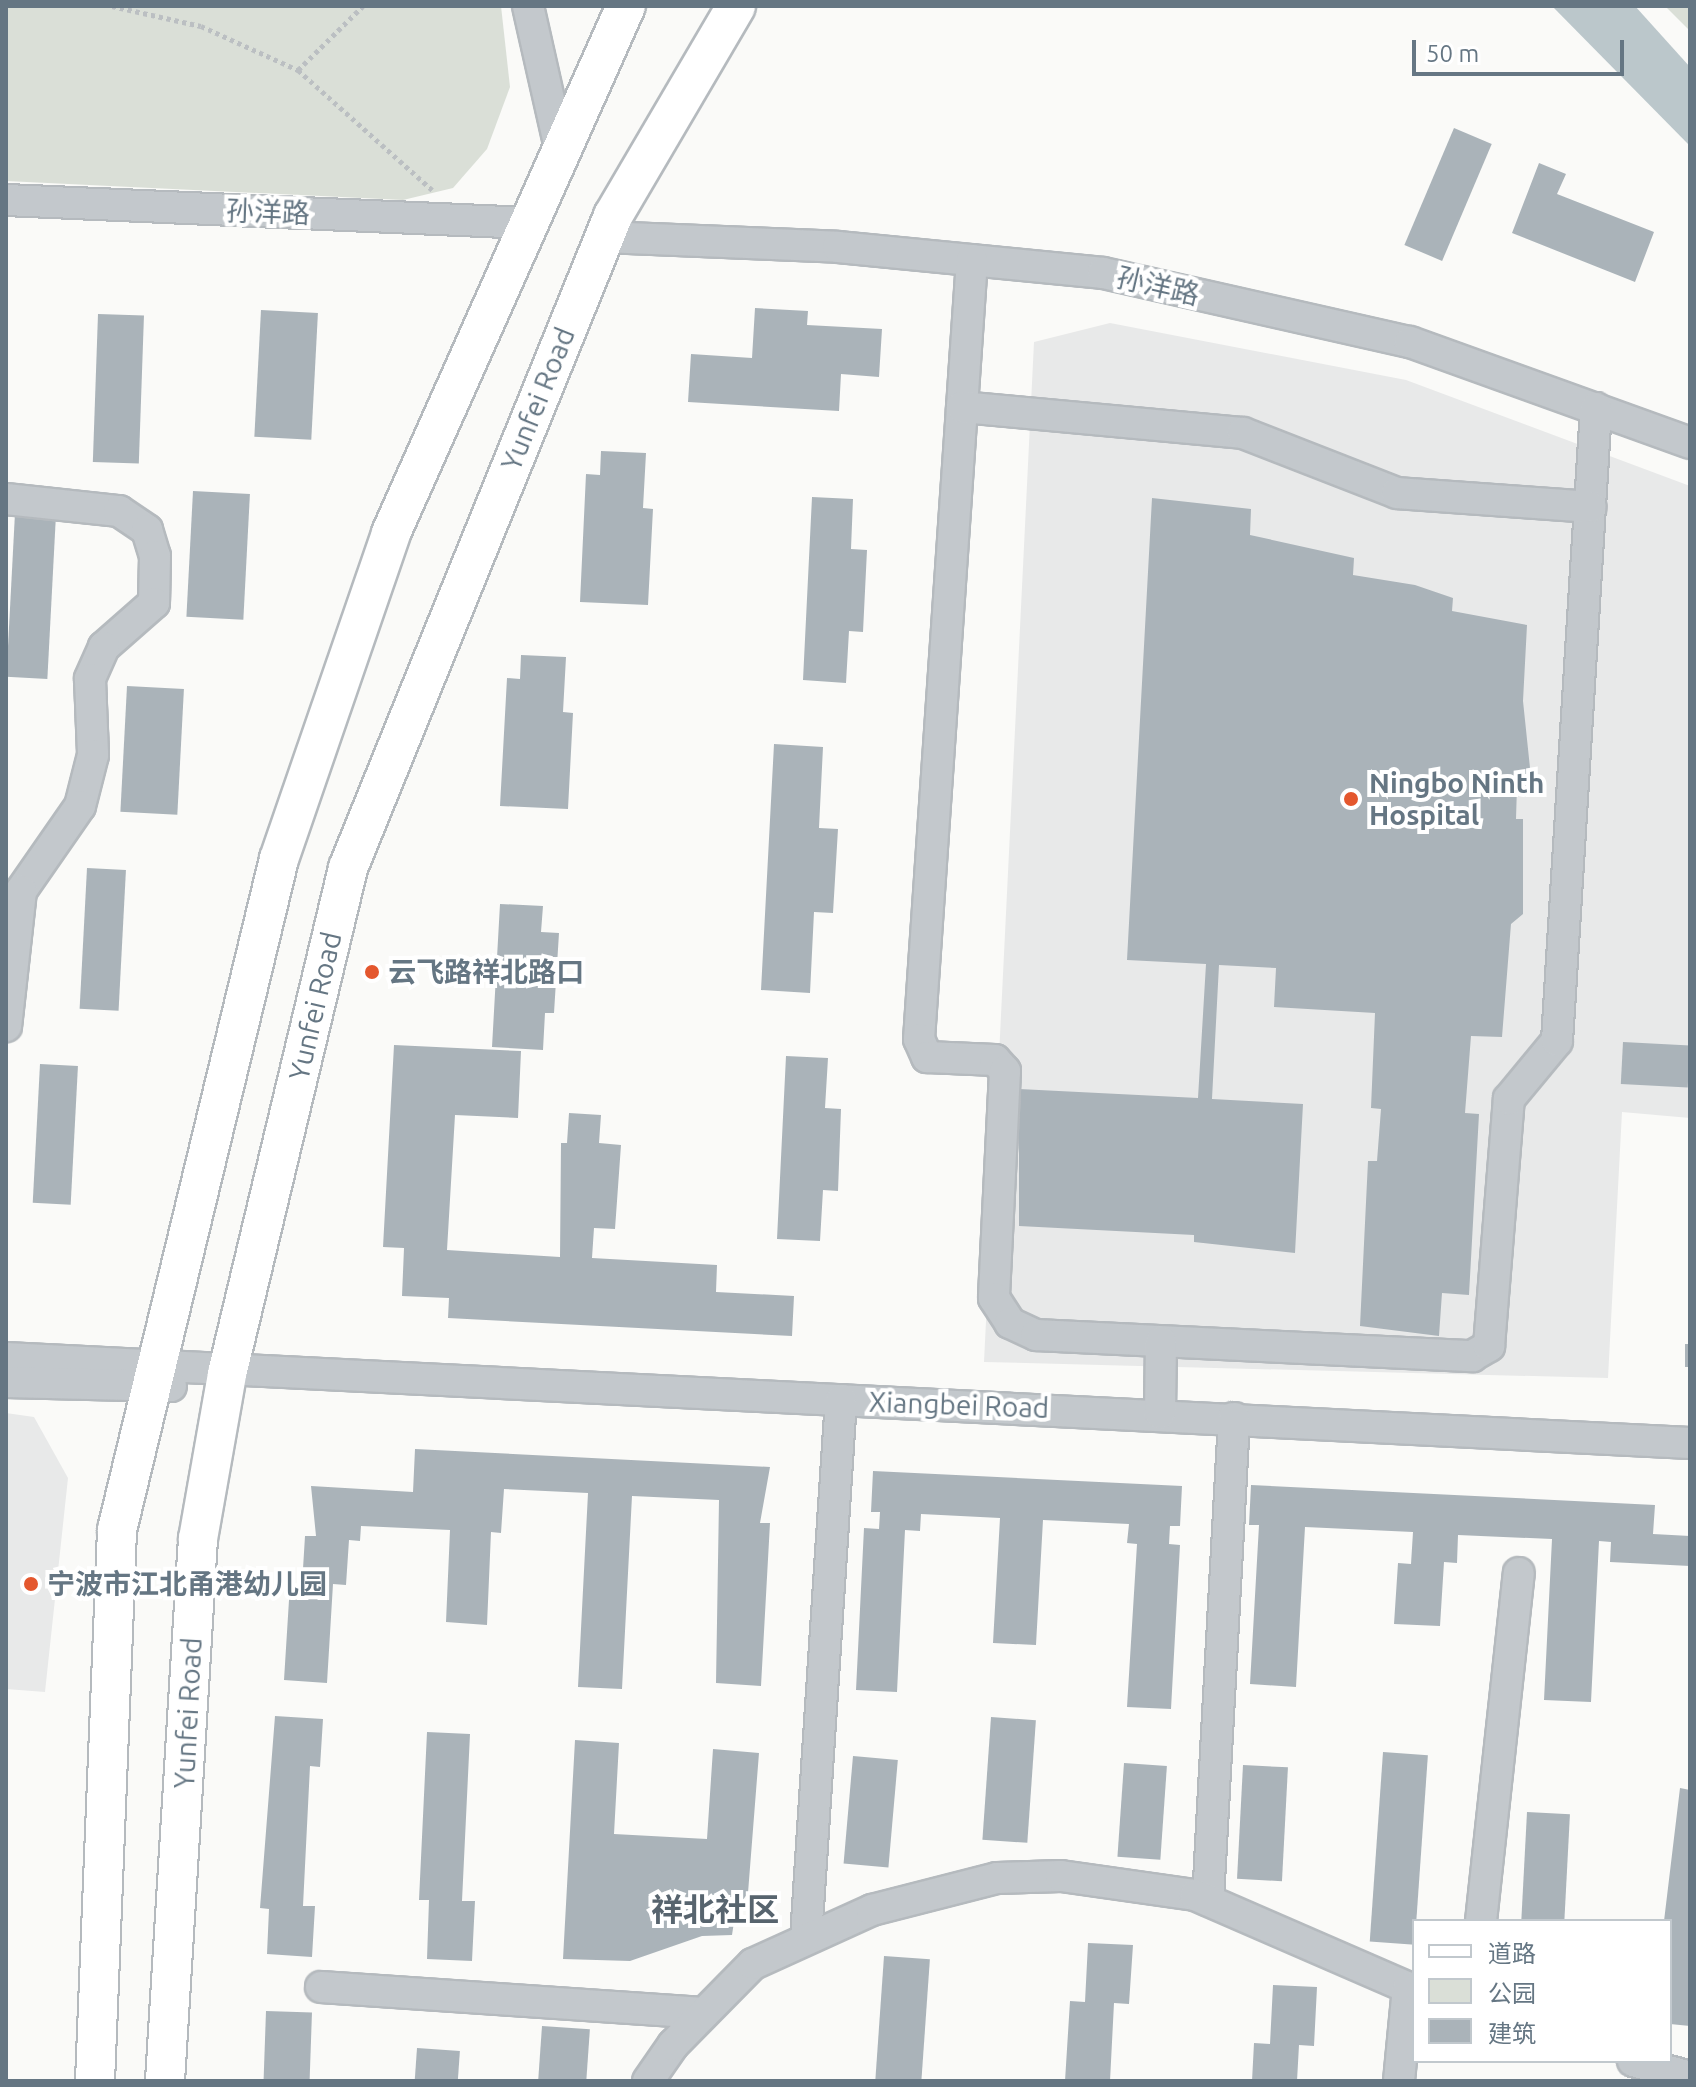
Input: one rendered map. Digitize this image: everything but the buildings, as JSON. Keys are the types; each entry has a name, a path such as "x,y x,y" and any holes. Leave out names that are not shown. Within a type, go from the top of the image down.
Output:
{"main road":[{"path":"95,2081 117,1530 279,859 391,533 626,6"},
{"name":"Yunfei Road","path":"165,2081 198,1539 227,1374 348,868 604,237 736,6"}],"street":[{"path":"528,6 561,153"},
{"name":"孙洋路","path":"6,200 529,223"},
{"name":"孙洋路","path":"604,237 972,260 1103,273 1410,342 1690,443"},
{"path":"972,260 919,1039 927,1057 995,1060 1005,1071 994,1298 1000,1314 1036,1335 1472,1356 1489,1346 1509,1099 1557,1041 1596,408"},
{"path":"962,407 1243,433 1397,493 1590,507"},
{"path":"6,499 119,511 147,530 155,556 154,603 104,647 90,679 93,755 80,806 21,891 6,1026"},
{"path":"1160,1413 1161,1342"},
{"name":"Xiangbei Road","path":"6,1358 153,1377"},
{"name":"Xiangbei Road","path":"6,1382 227,1374 1160,1413 1690,1443"},
{"path":"806,1938 841,1400"},
{"path":"1208,1900 1234,1418"},
{"path":"1481,1919 1519,1573"},
{"path":"648,2081 703,2013 753,1964 806,1938 943,1886 997,1878 1061,1876 1208,1900 1411,1988 1399,2081"},
{"path":"321,1987 703,2013"},
{"path":"1640,2063 1690,2077"}],"path":[{"path":"112,6 201,26 298,70 432,187 432,219"},
{"path":"298,70 363,6"}],"shaded area":[{"path":"1552,6 1635,6 1690,67 1690,146"},
{"name":"Ningbo Ninth Hospital","path":"1110,323 1406,380 1690,486 1690,1118 1622,1112 1608,1378 984,1362 1034,342"},
{"name":"宁波市江北甬港幼儿园","path":"6,1413 34,1417 68,1478 45,1692 6,1689"}],"green space":[{"path":"6,6 501,6 510,87 487,149 453,188 403,200 6,181"},
{"path":"1665,6 1690,6 1690,31"}],"place":[{"name":"Ningbo Ninth Hospital","path":"1351,799"},
{"name":"云飞路祥北路口","path":"372,972"},
{"name":"宁波市江北甬港幼儿园","path":"31,1584"}],"district":[{"name":"祥北社区","path":"715,1909"}]}
